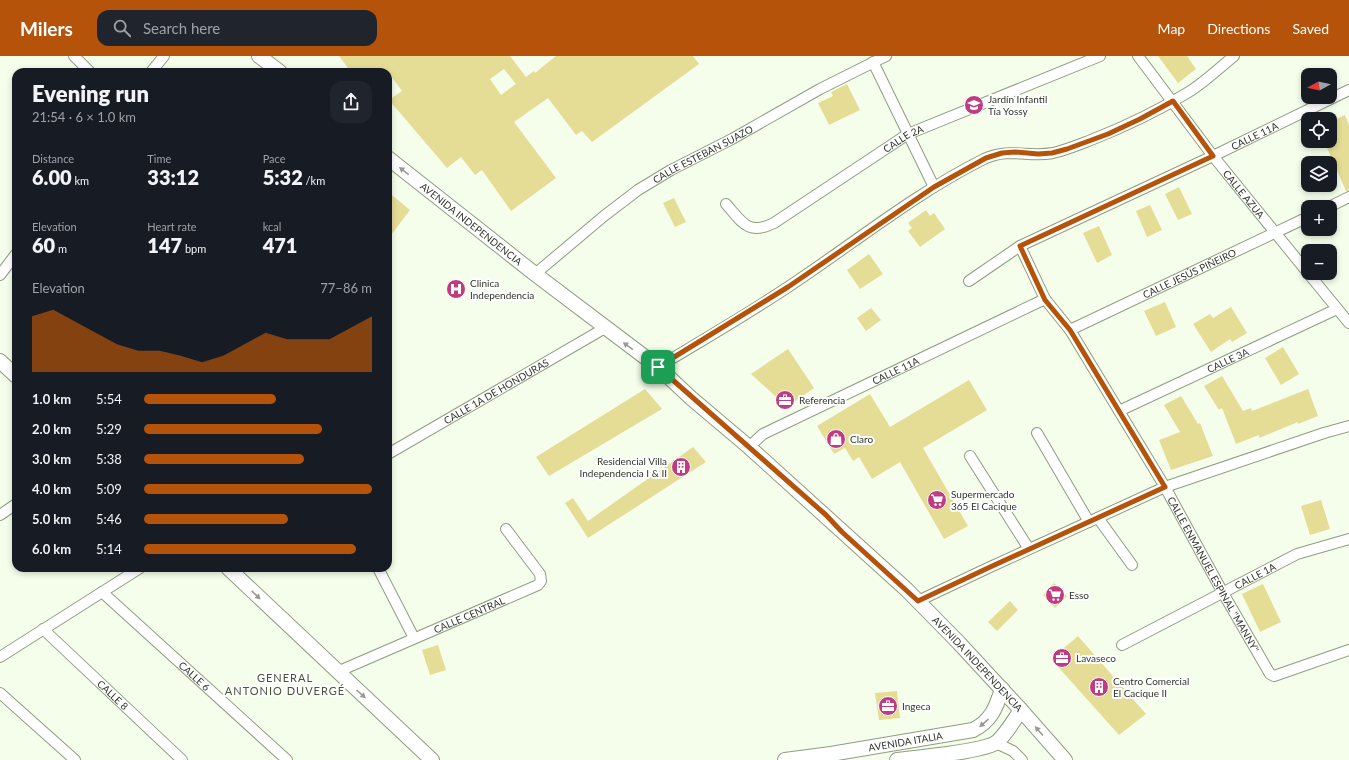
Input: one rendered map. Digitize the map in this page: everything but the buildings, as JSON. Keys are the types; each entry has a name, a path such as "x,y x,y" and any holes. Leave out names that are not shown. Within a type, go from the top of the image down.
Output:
{"main road":[{"path":"259,56 275,68"},
{"name":"AVENIDA INDEPENDENCIA","path":"392,161 535,274 658,367 691,398 826,515 842,532 918,601 1002,689 1065,760"},
{"path":"0,361 12,372"},
{"path":"232,572 432,760"},
{"name":"AVENIDA ITALIA","path":"785,760 832,757 972,730 981,726 989,719 996,706 1002,689"},
{"name":"AVENIDA ITALIA","path":"897,760 978,749 996,742 1009,728 1021,710"}],"street":[{"path":"74,56 86,68"},
{"path":"154,68 164,56"},
{"name":"CALLE ESTEBAN SUAZO","path":"535,274 604,216 638,190 664,174 732,139 820,89 886,56"},
{"name":"CALLE 2A","path":"726,204 745,225 751,228 758,229 774,224 908,134 1100,56"},
{"name":"CALLE AZUA","path":"1138,56 1213,156 1301,264"},
{"path":"658,367 788,287 934,187 986,158 1002,153 1015,152 1038,154 1052,153 1108,134 1140,119 1188,93 1234,56"},
{"path":"873,62 934,187"},
{"name":"CALLE 11A","path":"969,281 1020,246 1213,156 1349,90"},
{"path":"1337,203 1349,197"},
{"name":"CALLE JESÚS PIÑEIRO","path":"1070,330 1301,220"},
{"name":"CALLE ENMANUEL ESPINAL \"MANNY\"","path":"1020,246 1045,300 1070,330 1165,487 1223,593 1272,676 1349,650"},
{"path":"0,275 12,259"},
{"name":"CALLE AZUA","path":"1314,280 1349,323"},
{"name":"CALLE 11A","path":"749,447 763,434 1045,300"},
{"name":"CALLE 3A","path":"1119,411 1337,309"},
{"name":"CALLE 1A DE HONDURAS","path":"392,452 605,328"},
{"path":"918,601 1165,487 1324,433 1349,426"},
{"path":"1037,433 1094,520 1132,565"},
{"path":"970,456 1029,549"},
{"path":"0,515 12,507"},
{"name":"CALLE CENTRAL","path":"337,672 538,585 542,581 540,574 506,529"},
{"name":"CALLE 1A","path":"1122,645 1297,554 1349,539"},
{"path":"0,657 134,572"},
{"path":"380,572 414,638"},
{"name":"CALLE 6","path":"102,592 287,760"},
{"name":"CALLE 8","path":"43,629 182,760"},
{"path":"0,692 74,760"},
{"path":"996,742 1013,751 1022,760"}],"place":[{"name":"Jardín Infantil Tía Yossy","path":"974,105"},
{"name":"Clinica Independencia","path":"456,289"},
{"name":"Referencia","path":"785,400"},
{"name":"Claro","path":"836,439"},
{"name":"Residencial Villa Independencia I & II","path":"681,467"},
{"name":"Supermercado 365 El Cacique","path":"937,500"},
{"name":"Esso","path":"1055,595"},
{"name":"Lavaseco","path":"1062,658"},
{"name":"Centro Comercial El Cacique II","path":"1099,687"},
{"name":"Ingeca","path":"888,706"}],"district":[{"name":"GENERAL ANTONIO DUVERGÉ","path":"285,683"}],"route":[{"path":"1173,101 1213,156 1020,246 1045,300 1070,330 1165,487 918,601 842,532 826,515 716,418 691,398 658,367 788,287 934,187 986,158 1002,153 1015,152 1038,154 1052,153 1067,149 1108,134 1173,101"}]}
